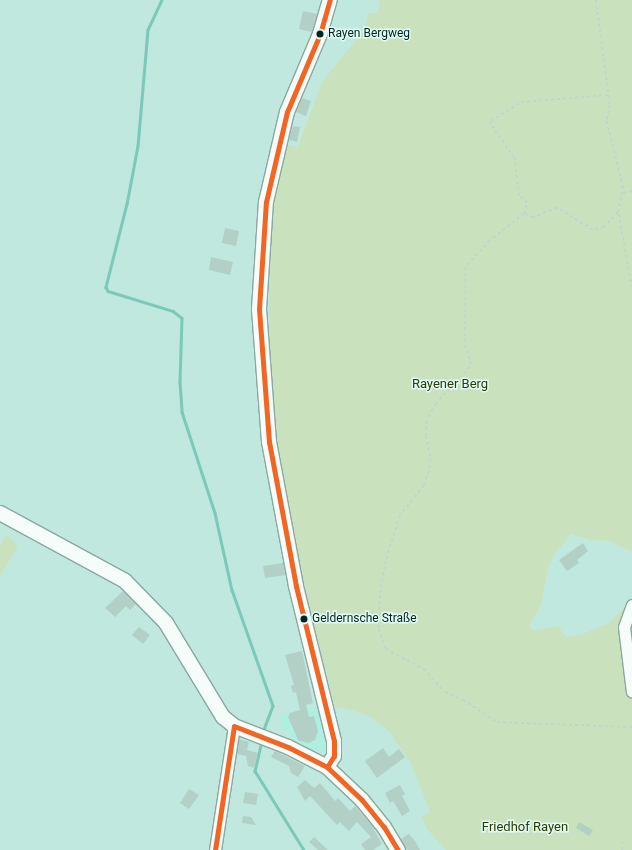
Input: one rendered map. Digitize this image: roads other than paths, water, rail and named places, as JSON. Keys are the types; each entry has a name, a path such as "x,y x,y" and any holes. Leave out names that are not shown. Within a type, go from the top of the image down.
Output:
{"main road":[{"path":"327,768 334,756 334,741 296,586 269,442 259,309 268,195 287,112 320,34 330,0"},
{"path":"0,513 125,581 166,623 213,704 234,726 288,747 327,768 362,800 384,827 398,850"}],"street":[{"path":"632,605 624,627 632,692"},
{"path":"215,850 234,726"}],"waterway":[{"path":"162,0 148,30 138,146 127,204 106,287 108,291 173,311 182,318 180,382 182,412 215,513 232,590 273,706 264,729"},
{"path":"262,741 255,771 304,850"}],"place":[{"name":"Rayen Bergweg","path":"320,34"},
{"name":"Geldernsche Straße","path":"304,619"}],"park label":[{"name":"Rayener Berg","path":"450,384"},
{"name":"Friedhof Rayen","path":"525,827"}]}
